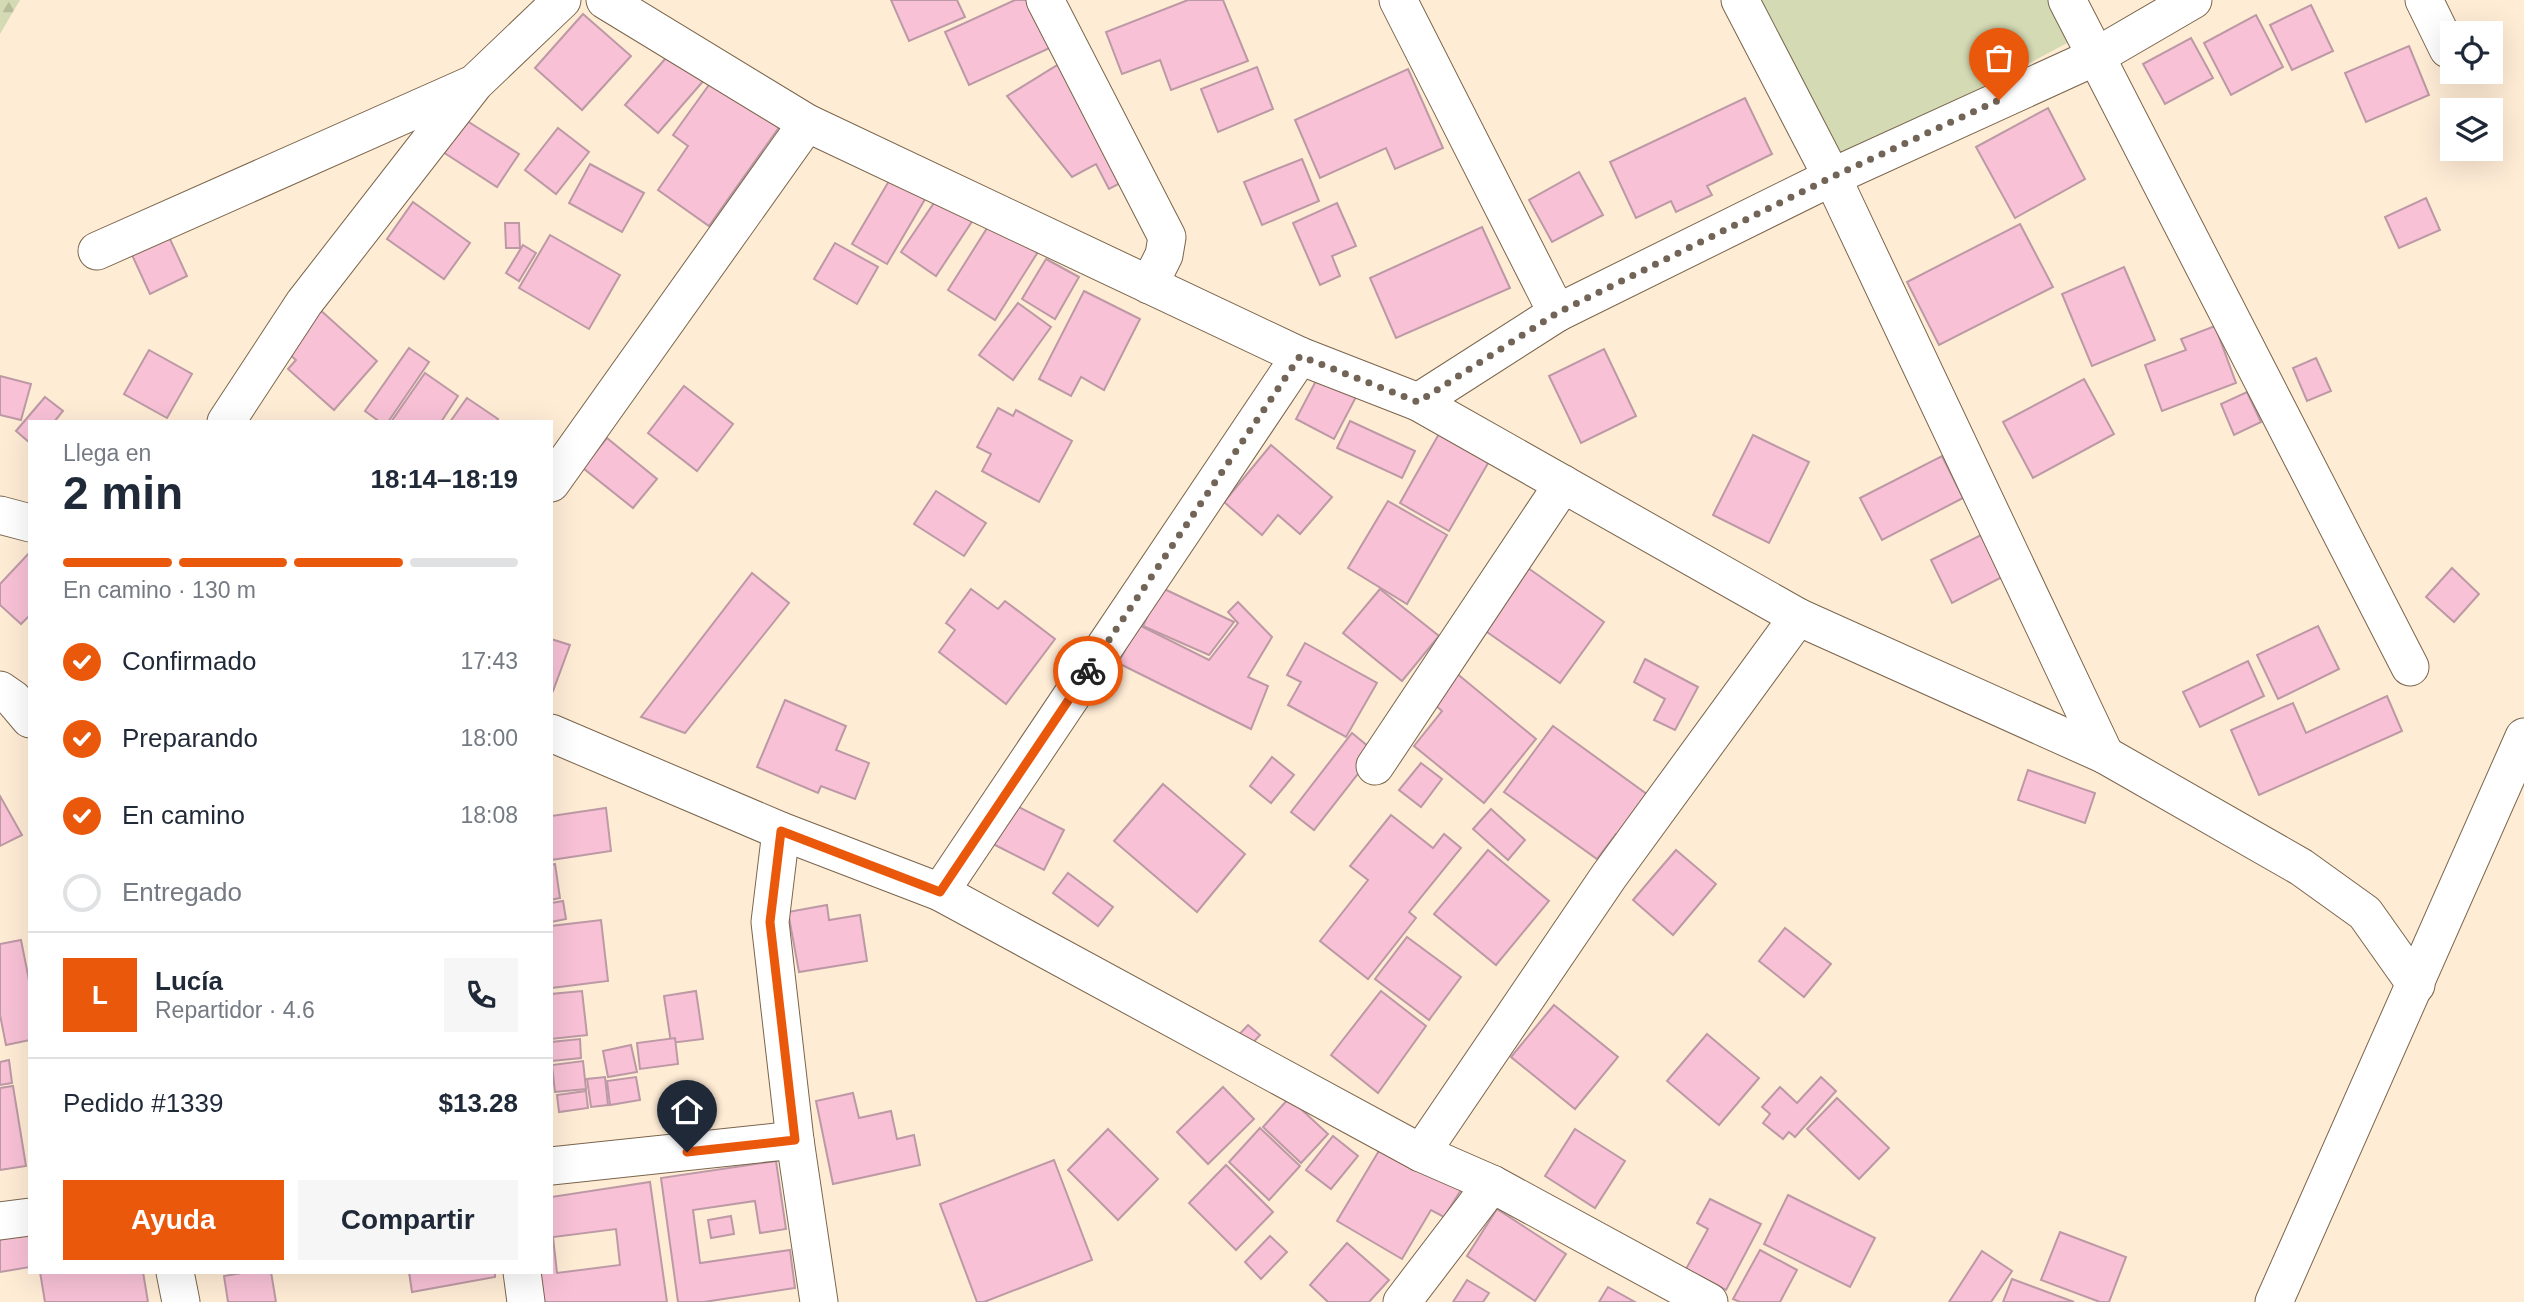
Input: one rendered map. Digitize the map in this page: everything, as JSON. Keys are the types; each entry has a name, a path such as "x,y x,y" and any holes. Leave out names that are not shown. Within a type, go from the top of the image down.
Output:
{"street":[{"path":"227,420 304,303 475,83 562,0"},
{"path":"605,0 807,123 1300,356 1418,402 1798,617 2105,755 2301,867 2365,913 2416,985"},
{"path":"1045,0 1167,237 1164,255 1149,285"},
{"path":"1398,0 1557,313"},
{"path":"1740,0 1832,177 2105,755"},
{"path":"2067,0 2410,667"},
{"path":"1418,402 1557,313 1832,177 2095,57 2193,0"},
{"path":"2424,0 2440,33"},
{"path":"97,251 475,83"},
{"path":"553,480 807,123"},
{"path":"940,892 1300,356"},
{"path":"1375,766 1563,484"},
{"path":"0,515 28,522"},
{"path":"1421,1153 1609,876 1798,617"},
{"path":"0,690 13,699 28,717"},
{"path":"553,734 781,831 940,892 1421,1153 1492,1184 1709,1302"},
{"path":"2274,1302 2524,737"},
{"path":"781,831 770,922 795,1140 819,1302"},
{"path":"553,1166 795,1140"},
{"path":"1402,1302 1492,1184"},
{"path":"0,1222 28,1217"},
{"path":"175,1274 181,1302"},
{"path":"522,1274 526,1302"}],"green space":[{"path":"0,0 20,0 0,34"},
{"path":"1750,0 2069,0 2086,33 1835,167"}],"building":[{"path":"891,0 957,0 965,17 909,41"},
{"path":"1015,0 1033,0 1054,46 969,85 945,32"},
{"path":"1188,0 1223,0 1248,61 1171,90 1160,60 1122,74 1106,32"},
{"path":"2311,5 2333,51 2292,70 2270,25"},
{"path":"583,14 631,56 582,110 535,68"},
{"path":"2256,15 2283,67 2231,95 2204,43"},
{"path":"2191,38 2213,78 2165,104 2143,64"},
{"path":"2409,46 2429,95 2366,122 2345,73"},
{"path":"672,51 705,79 658,133 625,105"},
{"path":"1072,56 1134,176 1109,189 1096,164 1072,177 1007,96"},
{"path":"1257,67 1273,109 1218,132 1201,89"},
{"path":"1408,69 1443,148 1395,169 1386,148 1320,178 1295,120"},
{"path":"719,71 785,119 709,226 658,190 688,146 673,135"},
{"path":"1745,98 1772,154 1707,186 1712,195 1676,212 1671,201 1636,218 1610,162"},
{"path":"2048,108 2085,179 2015,218 1976,147"},
{"path":"464,119 519,154 497,187 443,152"},
{"path":"558,128 589,152 556,194 525,170"},
{"path":"1302,159 1319,201 1262,225 1244,182"},
{"path":"590,164 644,193 622,232 569,203"},
{"path":"896,169 931,189 887,264 852,244"},
{"path":"1579,172 1603,215 1552,242 1529,200"},
{"path":"942,191 977,214 936,276 901,252"},
{"path":"2426,198 2440,230 2399,248 2385,217"},
{"path":"413,202 470,243 444,279 387,239"},
{"path":"1337,203 1356,246 1332,256 1340,276 1320,285 1293,223"},
{"path":"996,214 1043,244 995,320 948,290"},
{"path":"505,223 519,223 520,248 506,248"},
{"path":"2020,224 2053,287 1939,345 1907,282"},
{"path":"1482,227 1510,288 1396,338 1370,278"},
{"path":"550,235 620,275 589,329 519,288"},
{"path":"169,237 187,276 150,294 132,255"},
{"path":"835,243 878,267 857,304 814,279"},
{"path":"523,245 536,253 519,281 506,273"},
{"path":"1046,259 1079,277 1055,319 1022,299"},
{"path":"2124,267 2155,340 2092,366 2062,294"},
{"path":"1084,291 1140,319 1104,390 1081,377 1071,396 1039,379"},
{"path":"1018,303 1051,327 1013,380 979,355"},
{"path":"318,308 377,361 334,410 288,369 296,360 282,348"},
{"path":"2215,326 2236,383 2162,411 2145,365 2186,350 2181,339"},
{"path":"409,348 429,362 389,420 377,420 365,411"},
{"path":"1604,349 1636,416 1581,443 1549,376"},
{"path":"149,350 192,374 167,418 124,394"},
{"path":"2316,358 2331,391 2307,401 2293,368"},
{"path":"425,373 458,396 442,420 392,420"},
{"path":"0,376 31,384 21,420 0,415"},
{"path":"1318,377 1356,397 1334,439 1296,419"},
{"path":"2084,379 2114,434 2033,478 2003,422"},
{"path":"684,386 733,424 697,471 648,433"},
{"path":"2247,392 2261,422 2234,435 2221,404"},
{"path":"45,397 63,411 56,420 28,420 28,441 16,431"},
{"path":"467,398 498,419 497,420 451,420"},
{"path":"998,408 1013,416 1016,410 1072,441 1039,502 982,471 991,454 977,447"},
{"path":"1350,421 1415,451 1402,478 1337,448"},
{"path":"1444,425 1494,453 1449,531 1400,503"},
{"path":"1753,435 1809,462 1769,543 1713,515"},
{"path":"607,438 657,479 633,508 583,468"},
{"path":"1271,445 1332,497 1300,534 1278,515 1262,535 1224,502"},
{"path":"1942,456 1963,498 1882,540 1860,498"},
{"path":"936,491 986,523 964,556 914,524"},
{"path":"1388,501 1447,535 1407,604 1348,568"},
{"path":"1985,533 2006,575 1952,603 1931,560"},
{"path":"28,554 28,617 21,624 0,605 0,584"},
{"path":"1521,563 1604,622 1560,683 1477,625"},
{"path":"2452,568 2479,594 2454,622 2426,597"},
{"path":"752,573 789,603 685,733 641,717"},
{"path":"1160,587 1234,622 1209,655 1143,626"},
{"path":"971,589 998,609 1005,601 1055,639 1006,704 939,652 955,630 946,623"},
{"path":"1380,589 1439,636 1402,681 1343,633"},
{"path":"1238,602 1272,637 1248,677 1268,686 1251,729 1118,663 1139,625 1209,660 1238,623 1228,612"},
{"path":"2318,626 2339,669 2278,699 2257,655"},
{"path":"553,640 570,645 553,691"},
{"path":"1305,643 1377,683 1346,737 1288,705 1301,682 1287,675"},
{"path":"1645,659 1698,687 1675,730 1654,720 1665,699 1634,682"},
{"path":"2248,661 2264,696 2200,727 2183,692"},
{"path":"1449,667 1536,739 1484,803 1414,746 1442,711 1425,696"},
{"path":"2387,696 2402,731 2259,795 2231,730 2293,703 2306,733"},
{"path":"785,700 846,726 836,750 869,763 855,799 821,786 818,793 757,767"},
{"path":"1553,726 1655,800 1625,840 1616,834 1597,859 1504,792"},
{"path":"1352,733 1375,752 1314,830 1291,812"},
{"path":"1272,757 1294,775 1271,803 1250,786"},
{"path":"1421,763 1442,779 1421,807 1399,790"},
{"path":"2028,770 2095,793 2085,823 2018,800"},
{"path":"1163,784 1245,854 1197,912 1114,841"},
{"path":"0,796 22,835 0,846"},
{"path":"1013,804 1064,830 1044,870 993,844"},
{"path":"606,808 611,851 553,860 553,816"},
{"path":"1491,809 1525,840 1508,860 1473,829"},
{"path":"1391,815 1433,848 1444,834 1461,848 1409,912 1416,918 1368,979 1320,941 1368,880 1350,866"},
{"path":"1488,850 1549,901 1496,965 1434,914"},
{"path":"1676,850 1716,884 1673,935 1633,900"},
{"path":"553,864 560,898 553,900"},
{"path":"1068,873 1113,907 1098,926 1053,893"},
{"path":"563,901 566,919 553,922 553,903"},
{"path":"827,905 829,920 860,915 867,961 799,972 788,912"},
{"path":"601,920 608,981 553,988 553,926"},
{"path":"1785,928 1831,964 1804,997 1759,961"},
{"path":"1407,937 1461,977 1429,1020 1375,979"},
{"path":"21,940 28,975 28,1040 6,1045 0,1015 0,944"},
{"path":"582,991 587,1035 553,1039 553,994"},
{"path":"696,991 703,1039 671,1043 664,996"},
{"path":"1381,991 1426,1026 1378,1093 1331,1055"},
{"path":"1554,1005 1618,1057 1575,1109 1511,1057"},
{"path":"1248,1025 1260,1035 1245,1051 1233,1041"},
{"path":"1707,1034 1759,1078 1719,1125 1667,1081"},
{"path":"675,1038 678,1064 640,1069 637,1043"},
{"path":"580,1039 581,1058 553,1061 553,1042"},
{"path":"631,1045 637,1072 608,1077 603,1051"},
{"path":"9,1060 12,1083 0,1085 0,1062"},
{"path":"583,1061 586,1089 555,1092 553,1065"},
{"path":"605,1077 608,1105 591,1107 587,1079"},
{"path":"636,1077 640,1100 610,1105 607,1081"},
{"path":"1821,1077 1836,1091 1795,1137 1789,1132 1783,1139 1763,1123 1770,1114 1762,1107 1780,1087 1797,1103"},
{"path":"13,1086 26,1166 0,1170 0,1088"},
{"path":"1223,1087 1254,1119 1208,1164 1177,1132"},
{"path":"586,1091 588,1108 559,1112 557,1095"},
{"path":"853,1093 859,1118 891,1111 897,1139 914,1135 920,1165 833,1184 816,1101"},
{"path":"1289,1098 1328,1134 1301,1163 1263,1127"},
{"path":"1837,1098 1889,1148 1859,1179 1807,1129"},
{"path":"1260,1128 1300,1166 1269,1200 1229,1162"},
{"path":"1108,1129 1158,1179 1118,1220 1068,1170"},
{"path":"1575,1129 1625,1161 1595,1208 1545,1176"},
{"path":"1333,1136 1358,1156 1331,1189 1306,1170"},
{"path":"1383,1144 1461,1190 1444,1217 1431,1210 1402,1259 1337,1221"},
{"path":"1054,1160 1092,1260 984,1302 977,1302 940,1204"},
{"path":"776,1161 786,1229 760,1233 755,1201 693,1210 700,1263 790,1250 795,1288 704,1302 678,1302 661,1178"},
{"path":"1226,1165 1273,1212 1236,1250 1189,1203"},
{"path":"650,1182 667,1302 543,1302 538,1274 553,1274 553,1237 553,1197","holes":["616,1229 620,1265 557,1273 553,1237"]},
{"path":"1788,1195 1875,1238 1850,1287 1764,1244"},
{"path":"1710,1199 1761,1224 1726,1290 1686,1269 1708,1229 1697,1223"},
{"path":"1497,1209 1566,1254 1535,1301 1467,1256"},
{"path":"731,1216 734,1234 711,1238 708,1220"},
{"path":"28,1223 28,1267 0,1272 0,1228"},
{"path":"2060,1232 2126,1257 2109,1302 2100,1302 2041,1280"},
{"path":"1270,1236 1287,1252 1261,1279 1245,1262"},
{"path":"1347,1243 1389,1280 1369,1302 1328,1302 1310,1285"},
{"path":"1760,1250 1797,1270 1780,1302 1740,1302 1733,1299"},
{"path":"1982,1251 2012,1271 1991,1302 1949,1302"},
{"path":"40,1274 143,1274 148,1302 45,1302"},
{"path":"271,1274 276,1302 228,1302 224,1276"},
{"path":"409,1274 495,1274 495,1277 412,1292"},
{"path":"2012,1279 2074,1302 2003,1302"},
{"path":"1467,1280 1489,1293 1483,1302 1453,1302"},
{"path":"1608,1287 1635,1302 1599,1302"}],"way so far":[{"path":"1088,671 1300,356 1418,402 1557,313 1832,177 1999,100"}],"route":[{"path":"687,1152 795,1140 770,922 781,831 940,892 1088,671"}]}
